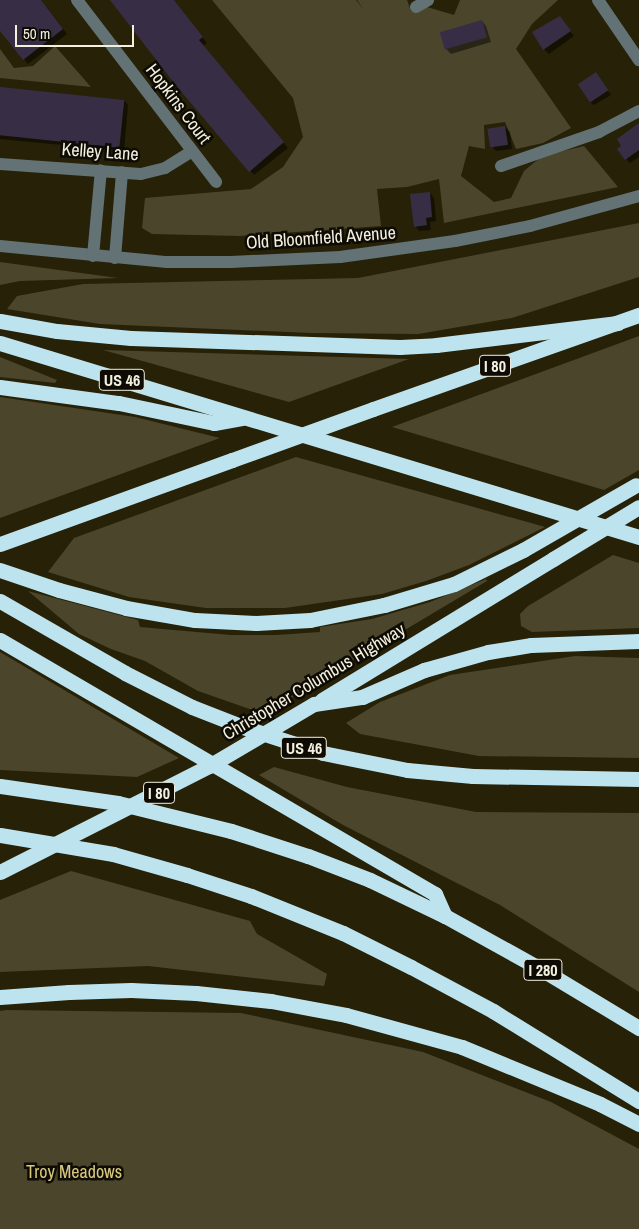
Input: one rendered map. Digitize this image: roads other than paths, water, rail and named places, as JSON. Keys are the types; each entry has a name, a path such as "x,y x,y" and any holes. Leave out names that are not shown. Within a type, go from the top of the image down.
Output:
{"highway":[{"name":"I 80","path":"0,544 639,315"},
{"path":"0,321 57,331 131,338 400,347 436,346 618,323"},
{"name":"US 46","path":"0,342 639,537"},
{"path":"0,387 86,397 214,423 245,417"},
{"path":"0,570 59,590 126,608 195,620 256,623 318,618 392,603 454,584 522,550 638,484"},
{"name":"Christopher Columbus Highway","path":"0,872 209,766 639,507"},
{"name":"US 46","path":"0,601 125,673 192,707 243,728 323,753 407,770 473,776 639,779"},
{"path":"0,640 435,894 445,916"},
{"path":"314,704 362,697 424,670 488,652 531,645 639,641"},
{"path":"0,786 118,803 231,831 335,866 445,916"},
{"path":"0,835 113,854 187,875 251,896 343,933 412,967 493,1011 639,1101"},
{"name":"I 280","path":"445,916 546,972 639,1028"},
{"path":"0,998 130,990 196,993 271,1001 346,1015 462,1047 574,1093 639,1124"}],"street":[{"name":"Hopkins Court","path":"77,0 216,182"},
{"path":"416,7 428,0"},
{"path":"598,0 639,60"},
{"path":"501,166 600,132 639,111"},
{"name":"Kelley Lane","path":"0,164 141,174 174,164 192,151"},
{"path":"93,256 101,170"},
{"path":"115,258 122,172"},
{"name":"Old Bloomfield Avenue","path":"0,246 115,258 231,262 298,260 383,252 530,226 639,196"}],"park label":[{"name":"Troy Meadows","path":"74,1172"}]}
